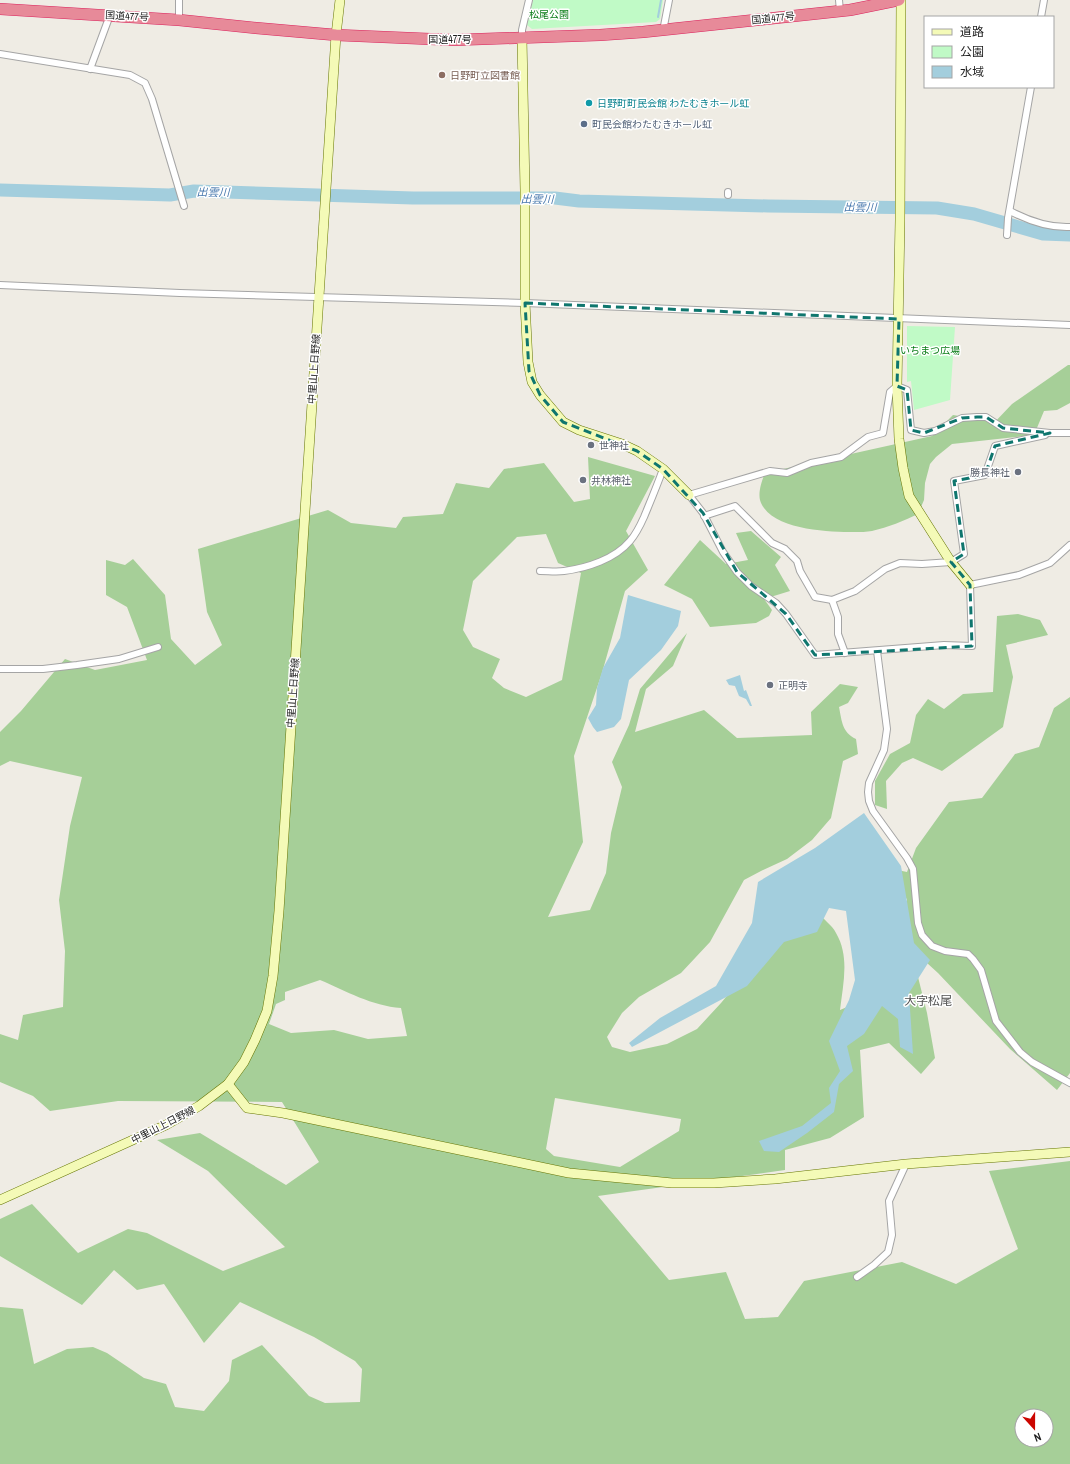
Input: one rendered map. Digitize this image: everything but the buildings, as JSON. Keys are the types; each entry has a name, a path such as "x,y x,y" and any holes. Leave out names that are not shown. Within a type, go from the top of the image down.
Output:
{"highway":[{"name":"国道477号","path":"0,9 179,20 336,35 454,40 600,35 663,31 839,5 900,0"}],"street":[{"path":"179,0 179,20"},
{"name":"中里山上日野線","path":"0,1200 166,1125 199,1106 228,1084 244,1062 267,1011 274,976 279,911 326,184 336,35 340,0"},
{"path":"529,0 522,30 525,191 524,303 529,371 535,388 563,422 579,430 622,444 637,451 662,469 689,496 704,516 723,552 737,572 751,586 776,604 786,614 815,656 944,645 972,646 970,585 951,562 909,496 899,438 900,0"},
{"path":"663,31 670,0"},
{"path":"1041,16 1044,0"},
{"path":"90,69 110,15"},
{"path":"0,54 130,75 145,83 152,99 177,188 184,206"},
{"path":"1007,235 1008,218 1030,88"},
{"path":"1010,211 1028,221 1049,226 1070,228"},
{"path":"0,285 180,293 524,303 1070,325"},
{"path":"898,386 907,390 911,430 924,433 935,431 962,418 986,417 1003,428 1050,434"},
{"path":"689,496 770,471 787,473 811,463 841,457 868,437 883,433 890,392 898,386"},
{"path":"704,516 735,506 772,543 786,549 797,561 800,571 815,597 832,600 854,590 884,569 900,563 922,564 951,562 964,554 954,481 985,475 995,446 1050,434 1070,433"},
{"path":"540,571 563,572 577,569 618,552 630,542 638,530 656,492 662,469"},
{"path":"970,585 1019,575 1050,563 1070,545"},
{"path":"832,600 838,617 838,634 844,653"},
{"path":"0,669 43,669 112,660 158,647"},
{"path":"877,651 887,729 884,750 870,783 868,792 869,801 872,811 907,858 913,869 918,923 922,935 932,946 945,951 968,954 983,975 996,1021 1020,1052 1032,1062 1070,1083"},
{"path":"228,1084 247,1108 284,1113 569,1173 672,1183 714,1183 775,1179 906,1164 1070,1152"},
{"path":"857,1277 874,1265 888,1252 892,1236 889,1201 906,1164"}],"highlighted area":[{"path":"525,303 899,319 897,386 907,390 911,430 924,433 962,418 986,417 1003,428 1050,433 995,446 985,475 954,481 964,554 951,562 970,585 972,646 815,655 786,614 737,572 703,513 663,469 637,451 563,422 540,395 529,371"}],"green space":[{"name":"松尾公園","path":"533,0 663,0 660,19 656,22 532,29 527,25"},
{"name":"いちまつ広場","path":"907,326 955,327 950,400 914,410 911,381 907,382"},
{"path":"1070,365 1070,403 1057,410 1044,411 1034,435 952,444 930,464 925,483 924,500 918,514 896,524 868,532 815,530 787,523 775,518 766,510 760,500 760,490 765,473 932,436 953,415 984,420 993,424 1012,404"},
{"path":"588,457 655,476 626,531 648,570 625,591 602,673 574,756 583,842 548,917 590,910 606,873 611,833 622,787 612,762 629,725 640,689 687,633 673,666 646,689 635,732 704,710 737,738 812,735 811,712 840,684 858,687 848,703 839,707 845,730 856,739 858,754 843,761 831,818 812,840 787,859 744,880 710,942 681,973 639,997 622,1013 607,1037 612,1047 630,1052 667,1044 697,1029 721,1003 765,950 817,912 834,930 843,952 844,981 840,1010 918,977 927,1013 935,1058 921,1074 889,1043 860,1050 864,1117 830,1138 785,1150 785,1170 598,1196 669,1280 726,1272 745,1319 778,1317 804,1281 902,1262 956,1284 1018,1249 989,1171 1070,1161 1070,1464 0,1464 0,1307 23,1309 34,1364 67,1349 93,1347 107,1353 144,1378 166,1384 175,1407 204,1411 229,1381 232,1360 262,1345 309,1396 325,1403 360,1402 362,1369 355,1361 314,1337 240,1302 204,1343 164,1284 137,1290 114,1270 82,1305 0,1256 0,1219 32,1204 78,1253 128,1229 147,1233 223,1271 285,1247 208,1171 157,1140 200,1133 286,1185 319,1162 282,1102 118,1101 50,1111 33,1096 0,1082 0,1034 18,1040 23,1015 63,1007 65,951 59,900 70,826 82,777 10,761 0,766 0,732 21,711 65,659 95,670 147,660 127,607 106,595 106,560 125,565 133,559 165,595 171,639 195,665 222,645 207,612 198,549 328,510 351,523 396,528 403,517 443,514 456,483 489,488 504,469 544,463 574,502 590,499","holes":["546,534 558,563 581,573 562,680 526,697 504,688 492,678 500,659 473,647 463,630 473,581 517,537","320,980 369,1001 390,1007 401,1008 407,1036 368,1039 334,1030 291,1033 269,1024 276,1004 285,1000 285,992","555,1098 681,1119 679,1131 620,1167 554,1156 546,1149"]},
{"path":"751,531 781,557 775,565 790,591 764,599 772,610 769,616 756,623 710,627 692,599 664,585 700,540 726,564 748,560 736,533"},
{"path":"1018,614 1040,620 1048,635 1006,645 1013,677 1003,727 942,771 913,758 902,763 886,781 887,809 875,805 875,781 890,754 910,743 916,715 928,699 944,709 963,694 993,692 997,616"},
{"path":"1070,697 1070,1073 1057,1090 1010,1049 938,973 905,943 907,899 884,883 883,867 907,872 916,848 949,802 982,798 1015,754 1039,747 1054,708"}],"water":[{"path":"628,595 681,611 678,626 661,650 629,680 621,719 614,727 597,732 588,718 596,705 597,688 603,668 620,638"},
{"path":"740,675 744,691 746,690 752,706 750,706 746,699 739,696 735,686 729,685 726,680"},
{"path":"864,813 901,866 914,943 930,960 909,993 913,1054 900,1047 898,1019 882,1006 864,1034 847,1046 853,1071 839,1084 834,1112 779,1152 764,1151 759,1141 802,1126 831,1103 829,1088 840,1071 829,1041 849,1000 855,980 846,911 829,908 817,932 784,942 747,986 632,1047 629,1043 660,1018 716,986 752,923 758,882 815,848"}],"waterway":[{"path":"658,17 661,0"},
{"name":"出雲川","path":"0,190 170,195 194,191 413,198 555,198 579,201 768,206 937,208 974,214 1043,234 1070,235"}],"place":[{"name":"日野町立図書館","path":"442,75"},
{"name":"日野町町民会館 わたむきホール虹","path":"589,103"},
{"name":"町民会館わたむきホール虹","path":"584,124"},
{"name":"世神社","path":"591,445"},
{"name":"勝長神社","path":"1018,472"},
{"name":"井林神社","path":"583,480"},
{"name":"正明寺","path":"770,685"}],"district":[{"name":"大字松尾","path":"928,1001"}]}
